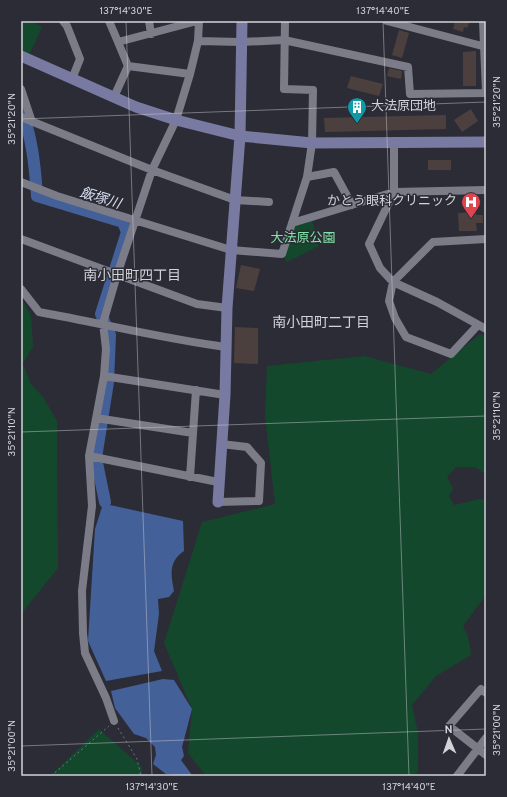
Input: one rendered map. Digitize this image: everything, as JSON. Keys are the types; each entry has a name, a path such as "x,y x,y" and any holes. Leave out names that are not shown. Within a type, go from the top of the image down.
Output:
{"street":[{"path":"63,21 67,26 80,59 72,78"},
{"path":"109,21 128,66 114,97"},
{"path":"149,21 151,34"},
{"path":"114,721 106,698 84,653 82,633 82,590 92,506 89,456 104,376 106,349 103,323 152,170 176,120 198,41 198,21 118,42"},
{"path":"221,444 248,447 261,463 259,501 218,502 218,482 221,444 225,395 231,250 240,136 242,21"},
{"path":"21,182 57,196 231,250 282,254 307,177 312,144 313,90 284,89 285,21"},
{"path":"387,21 485,47"},
{"path":"198,41 241,42 284,40 408,67 410,94 486,92 483,21"},
{"path":"21,56 136,107 176,120 240,136 312,144 486,142"},
{"path":"128,66 190,74"},
{"path":"21,89 32,122"},
{"path":"21,117 152,170 235,200 269,202"},
{"path":"394,143 394,192 369,244 380,268 393,282 437,302 486,329"},
{"path":"307,177 334,172 352,205"},
{"path":"292,223 394,192 486,190"},
{"path":"21,239 117,276 197,304 228,308"},
{"path":"478,325 451,354 406,337 395,318 389,301 393,282 433,242 486,239"},
{"path":"21,289 39,312 103,323 178,341 226,347"},
{"path":"104,376 225,395"},
{"path":"190,477 196,390"},
{"path":"96,418 193,433"},
{"path":"89,456 218,482"},
{"path":"486,693 481,689 449,726 486,755"},
{"path":"456,776 486,738"}],"path":[{"path":"51,776 114,721 137,759 141,776"}],"green space":[{"path":"21,21 29,21 42,27 29,55 21,51"},
{"name":"大法原公園","path":"312,220 319,246 287,262 284,257 293,225"},
{"path":"21,297 31,316 33,346 23,364 31,384 43,397 57,421 58,568 21,614"},
{"path":"480,334 486,337 486,472 482,472 475,467 456,467 447,477 453,489 449,496 454,505 479,499 486,500 486,595 463,626 468,637 471,655 436,676 412,705 418,733 418,772 413,776 206,776 188,753 192,709 164,643 202,522 275,504 265,416 267,366 364,356 431,374"},
{"path":"99,729 142,767 142,776 50,776"}],"water":[{"path":"110,505 183,521 184,551 179,555 173,564 172,580 174,591 169,597 158,599 159,614 154,651 162,671 106,681 88,641 95,529 102,507"},
{"path":"163,679 174,680 192,709 182,747 184,756 181,760 192,775 190,776 166,774 153,764 156,755 155,747 146,738 134,734 115,708 111,691"}],"building":[{"path":"455,21 470,21 467,28 464,27 463,32 453,29"},
{"path":"399,30 409,33 402,58 392,55"},
{"path":"476,51 476,86 463,86 463,52"},
{"path":"389,68 402,71 401,79 387,76"},
{"name":"大法原団地","path":"351,76 383,84 379,96 347,88"},
{"name":"大法原団地","path":"471,109 478,121 462,132 454,120"},
{"path":"446,115 446,129 325,132 324,118"},
{"path":"428,160 451,160 451,170 428,170"},
{"name":"かとう眼科クリニック","path":"476,212 476,215 483,215 483,223 476,223 477,231 459,231 458,213"},
{"path":"241,265 260,269 254,291 236,288"},
{"path":"235,327 258,328 258,364 234,363"}],"waterway":[{"name":"飯塚川","path":"21,109 28,130 32,151 37,196 123,222 127,232 101,314 110,335 108,382 96,458 105,502"}],"place":[{"name":"大法原団地","path":"357,124"},
{"name":"かとう眼科クリニック","path":"471,219"}],"district":[{"name":"南小田町四丁目","path":"132,276"},
{"name":"南小田町二丁目","path":"321,323"}]}
